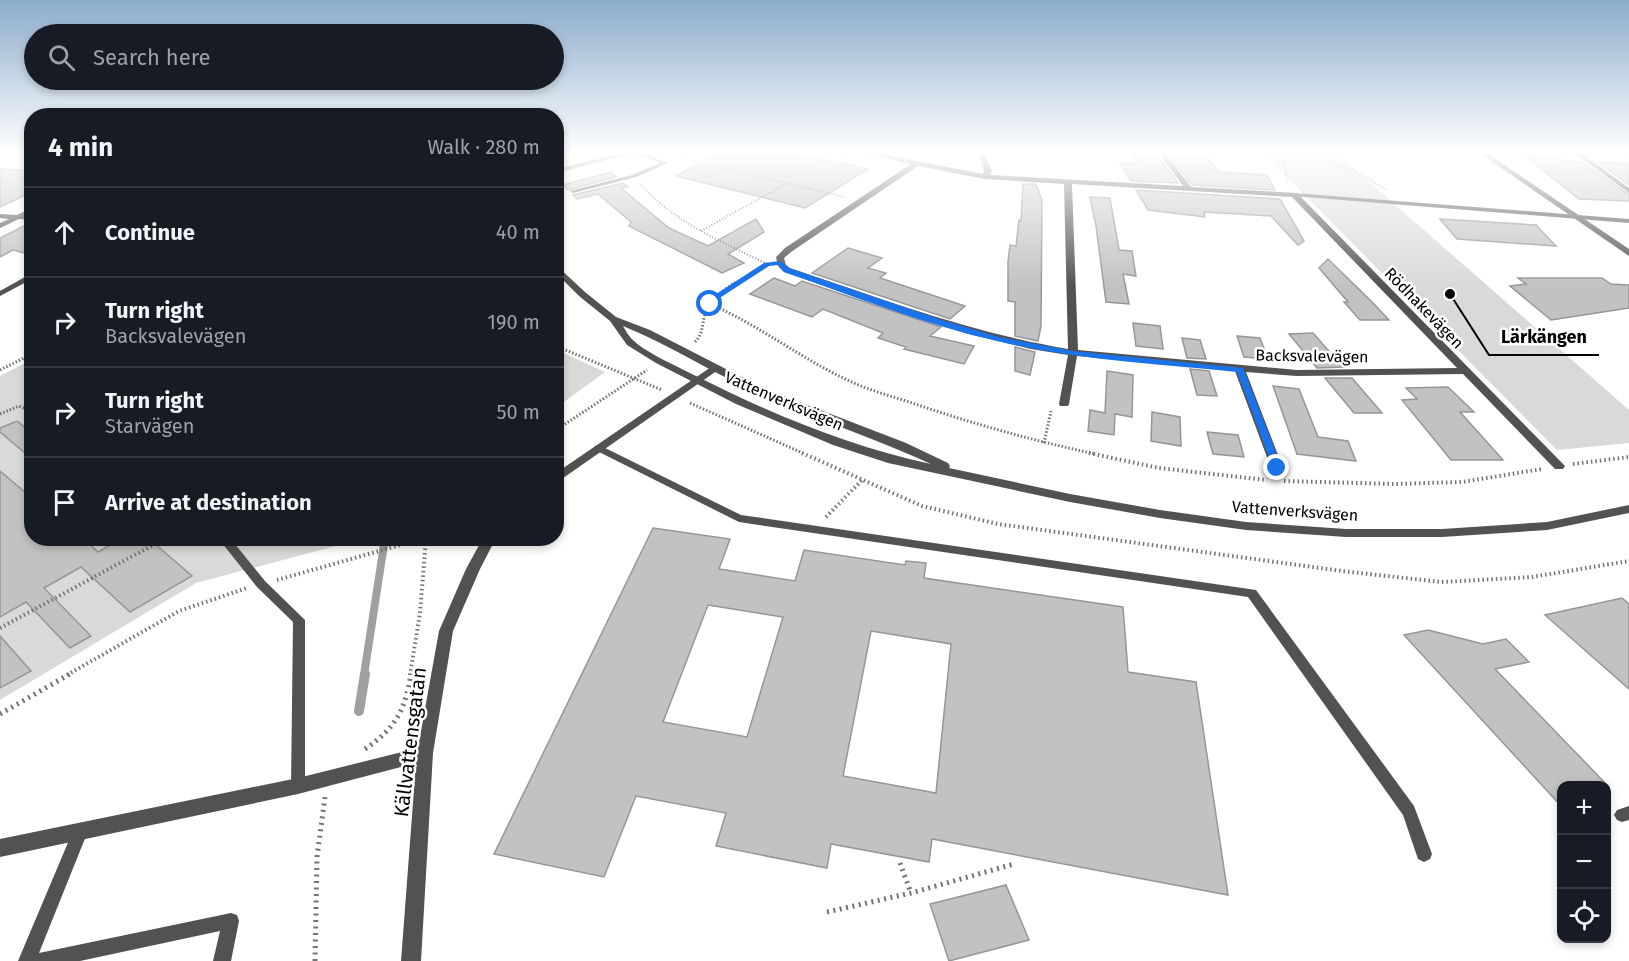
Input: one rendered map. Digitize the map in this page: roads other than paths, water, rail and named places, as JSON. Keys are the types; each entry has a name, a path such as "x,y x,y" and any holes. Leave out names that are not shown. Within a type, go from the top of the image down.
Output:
{"street":[{"name":"Backsvalevägen","path":"870,197 788,250 780,257 780,263 787,270 968,331 1073,353 1297,373 1465,371"},
{"path":"1064,404 1073,353 1068,197"},
{"name":"Rödhakevägen","path":"1296,197 1558,466"},
{"path":"1547,197 1629,253"},
{"name":"Vattenverksvägen","path":"564,275 582,294 613,319 630,343 660,361 740,402 837,442 888,459 1070,498 1160,514 1246,526 1346,533 1442,533 1547,525 1629,509"},
{"name":"Vattenverksvägen","path":"613,319 647,332 714,368 800,407 902,446 962,474"},
{"path":"564,473 695,379 714,368"},
{"path":"1240,369 1277,468"},
{"name":"Källvattensgatan","path":"411,961 425,753 446,632 473,569 486,546"},
{"path":"0,848 298,786 425,753"}],"lane":[{"path":"1339,197 1629,220"},
{"path":"0,226 24,215"},
{"path":"0,216 24,218"},
{"path":"0,294 24,280"},
{"path":"599,448 739,518 1252,593 1409,811 1424,854"},
{"path":"230,546 261,584 299,620 298,786"},
{"path":"27,961 80,831"},
{"path":"39,961 231,921 222,961"}],"waterway":[{"path":"364,675 384,546"},
{"path":"359,711 365,674"}],"place":[{"name":"Lärkängen","path":"1450,294"}]}
